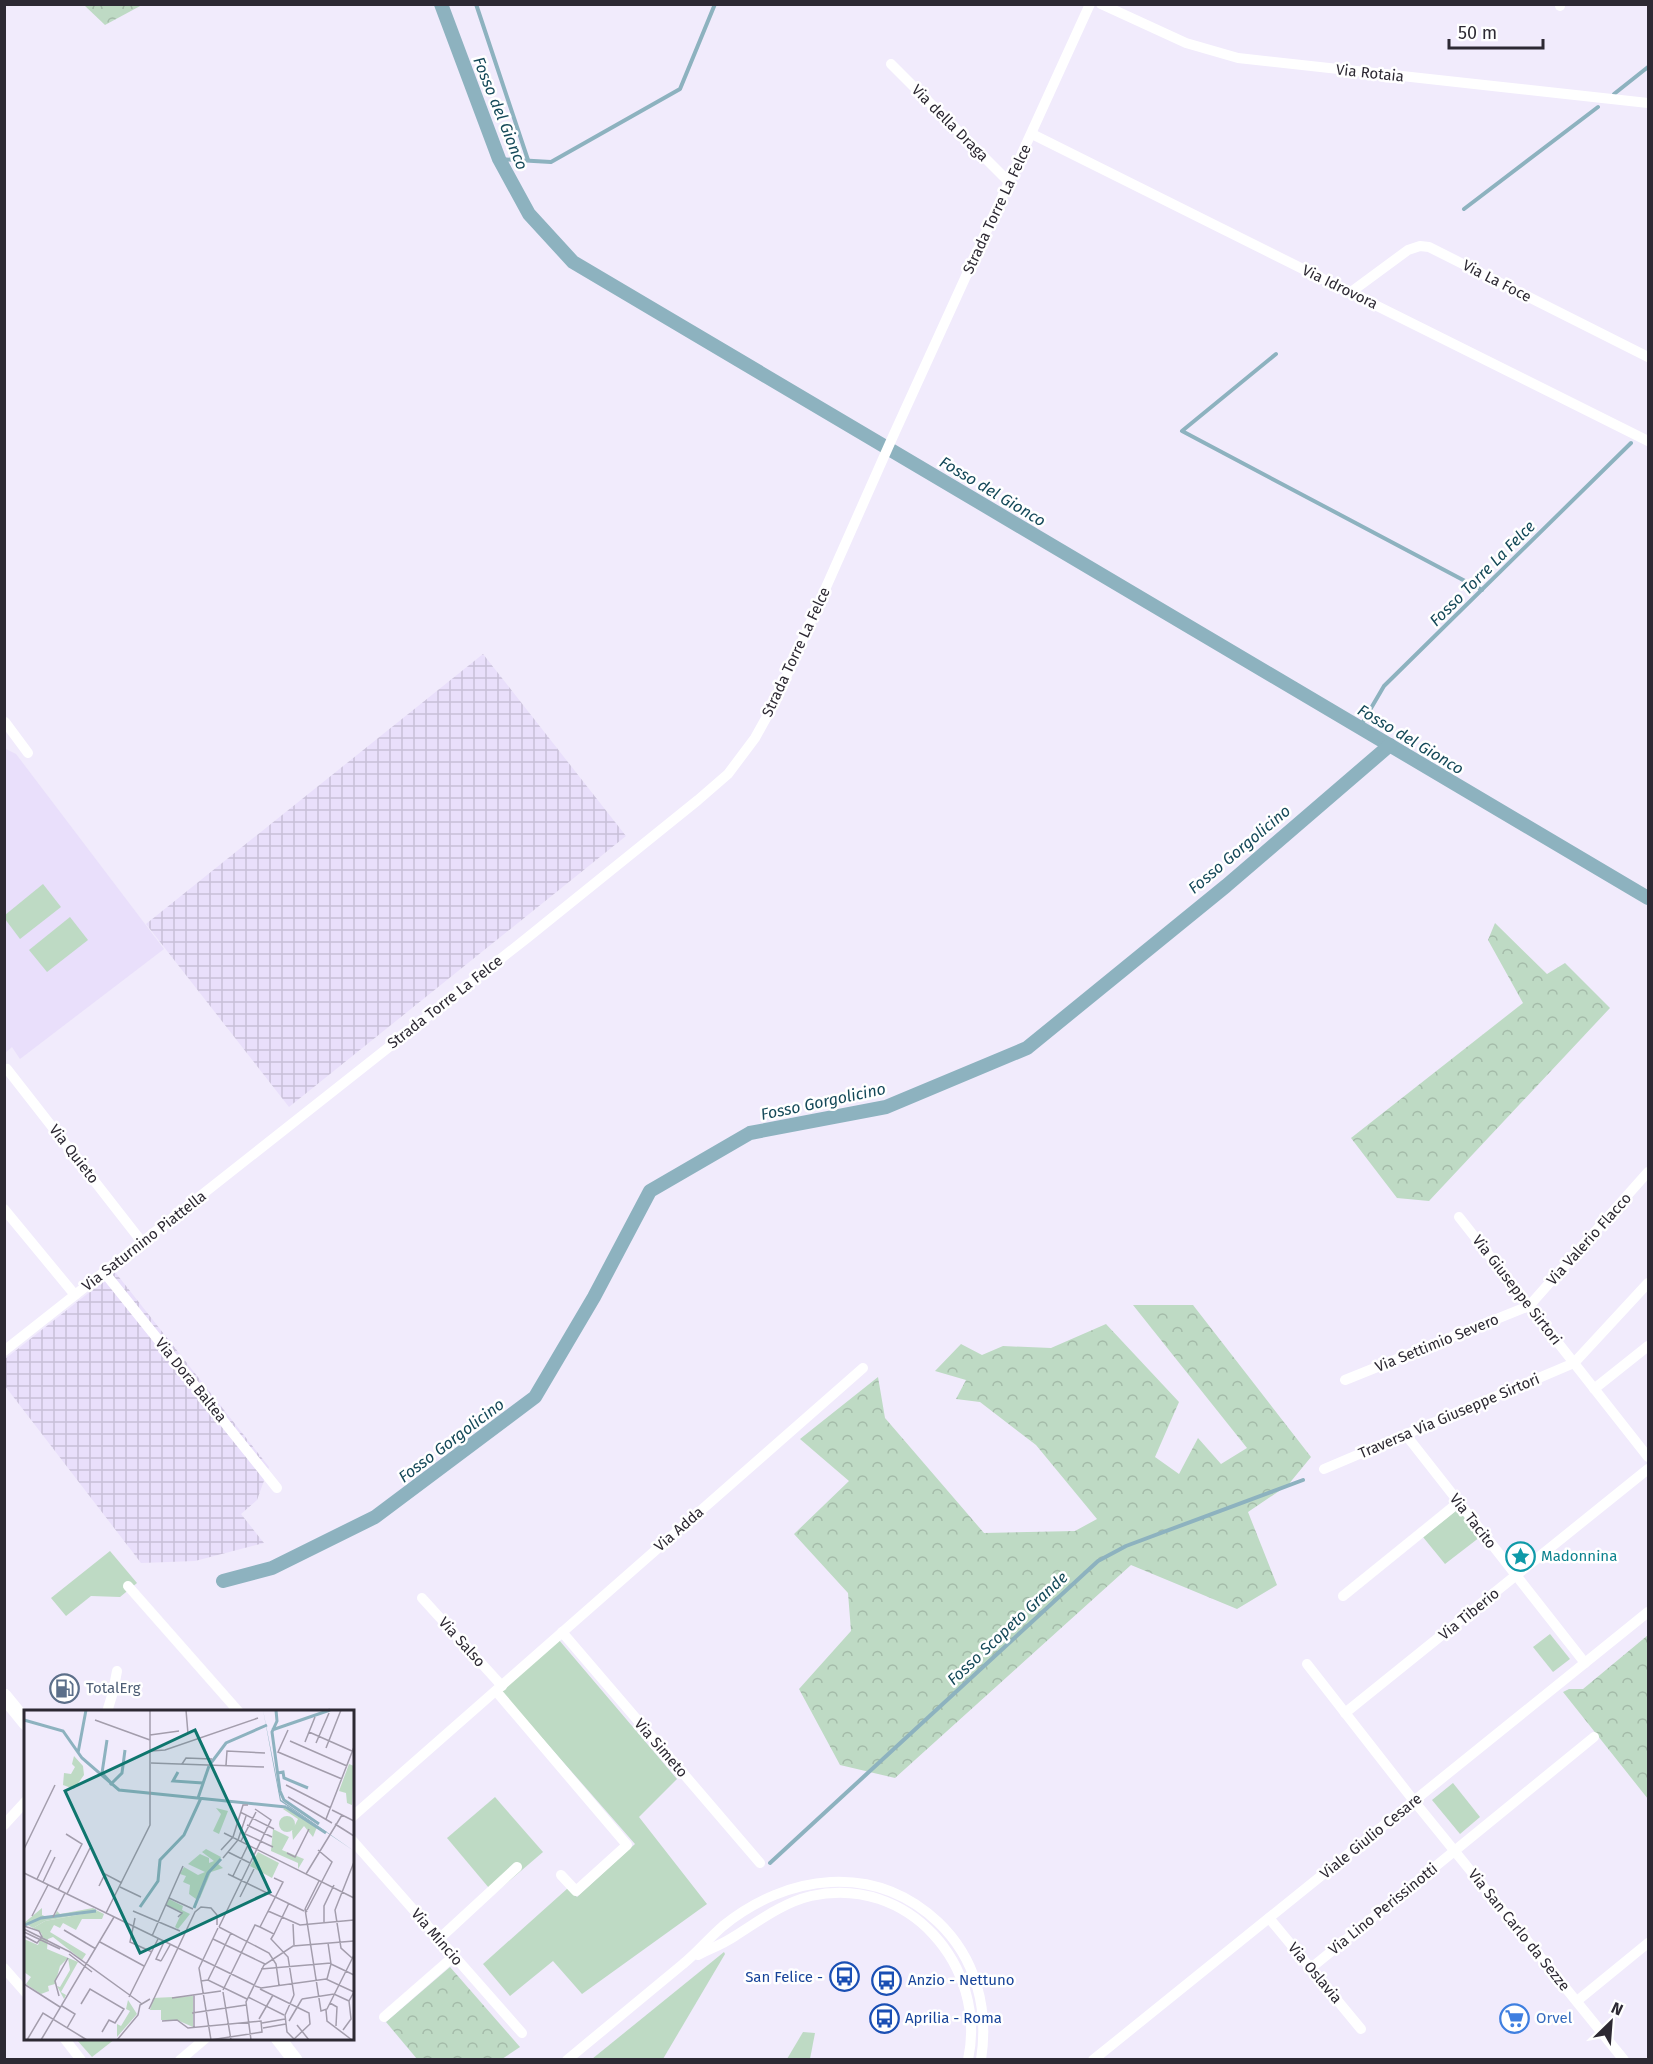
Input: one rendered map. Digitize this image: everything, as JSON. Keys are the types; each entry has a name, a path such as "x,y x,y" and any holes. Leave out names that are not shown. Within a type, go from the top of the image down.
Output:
{"main road":[{"path":"4,1696 24,1721"},
{"path":"280,2040 295,2060"}],"street":[{"name":"Strada Torre La Felce","path":"282,1130 527,938 728,774 755,738 776,700 881,462 1090,4"},
{"name":"Via Rotaia","path":"1101,4 1186,43 1238,58 1648,103"},
{"name":"Via della Draga","path":"891,64 1009,182"},
{"name":"Via Idrovora","path":"1032,134 1648,441"},
{"name":"Via La Foce","path":"1351,292 1408,250 1420,246 1430,247 1648,357"},
{"path":"5,722 28,753"},
{"path":"4,736 18,740"},
{"name":"Via Quieto","path":"4,1071 7,1069 142,1242"},
{"name":"Via Saturnino Piattella","path":"4,1351 282,1130"},
{"name":"Via Valerio Flacco","path":"1529,1306 1648,1172"},
{"path":"4,1209 75,1295"},
{"name":"Via Giuseppe Sirtori","path":"1459,1217 1648,1457"},
{"name":"Via Dora Baltea","path":"104,1272 277,1488"},
{"path":"1574,1363 1647,1288"},
{"name":"Via Settimio Severo","path":"1345,1380 1529,1306"},
{"path":"1594,1389 1648,1346"},
{"name":"Traversa Via Giuseppe Sirtori","path":"1324,1469 1574,1363"},
{"name":"Via Adda","path":"354,1815 863,1368"},
{"name":"Via Tacito","path":"1406,1435 1585,1663"},
{"name":"Via Tiberio","path":"1345,1713 1648,1469"},
{"path":"1343,1596 1459,1502"},
{"path":"128,1586 237,1710"},
{"name":"Via Salso","path":"423,1598 499,1688"},
{"name":"Viale Giulio Cesare","path":"1094,2060 1648,1612"},
{"name":"Via Simeto","path":"562,1632 760,1863"},
{"name":"Via San Carlo da Sezze","path":"1307,1664 1414,1801 1624,2060"},
{"path":"108,1710 117,1671"},
{"path":"499,1688 627,1845 576,1891 561,1875"},
{"name":"Via Lino Perissinotti","path":"1311,1968 1594,1737"},
{"path":"4,1825 24,1803"},
{"name":"Via Mincio","path":"354,1842 522,2033"},
{"path":"439,1939 517,1867"},
{"path":"567,2060 740,1914 783,1892 821,1882 840,1881 856,1882 890,1890 923,1909 945,1929 963,1952 975,1978 982,2002 984,2033 981,2060"},
{"path":"687,1961 735,1936 771,1912 809,1896 845,1893 879,1900 911,1916 926,1927 945,1948 956,1965 966,1988 971,2015 968,2060"},
{"name":"Via Oslavia","path":"1269,1918 1361,2029"},
{"path":"1577,2001 1648,1943"},
{"path":"384,2018 454,1956"},
{"path":"4,1968 24,1991"},
{"path":"66,2040 81,2060"},
{"path":"180,2060 204,2040"}],"shaded area":[{"path":"483,654 626,836 289,1107 146,924"},
{"path":"4,748 16,754 164,949 20,1059 12,1047 5,1053"},
{"path":"115,1272 269,1467 257,1500 241,1514 264,1543 195,1561 141,1563 5,1386 5,1359"}],"green space":[{"path":"84,5 142,5 105,25"},
{"path":"43,884 61,907 20,939 5,919 5,915"},
{"path":"70,917 88,940 47,972 29,950"},
{"path":"1495,923 1547,974 1565,963 1610,1008 1429,1201 1397,1198 1351,1138 1523,1003 1488,940"},
{"path":"1133,1305 1193,1305 1311,1457 1288,1485 1248,1512 1277,1585 1237,1609 1131,1565 895,1778 840,1765 799,1689 851,1631 848,1593 794,1534 849,1481 800,1439 878,1377 885,1418 984,1533 1075,1531 1097,1519 1036,1445 980,1402 956,1399 966,1380 935,1371 961,1344 982,1355 1003,1346 1051,1348 1106,1324 1179,1402 1155,1457 1179,1474 1198,1438 1221,1464 1247,1448"},
{"path":"1458,1509 1480,1537 1445,1564 1423,1537"},
{"path":"110,1551 137,1583 120,1597 91,1596 66,1616 51,1598"},
{"path":"1550,1634 1570,1659 1553,1672 1533,1647"},
{"path":"1648,1635 1648,1799 1563,1692 1569,1689 1583,1689"},
{"path":"559,1640 677,1779 639,1817 707,1904 582,1994 553,1961 510,1996 483,1964 568,1888 577,1897 635,1844 501,1691"},
{"path":"1453,1783 1480,1817 1460,1834 1432,1800"},
{"path":"495,1797 543,1852 494,1894 447,1838"},
{"path":"724,1952 725,1954 663,2059 592,2059"},
{"path":"450,1967 520,2047 502,2059 417,2059 386,2022"},
{"path":"803,2032 815,2033 810,2059 787,2059"},
{"path":"77,2040 114,2040 92,2057"}],"waterway":[{"name":"Fosso del Gionco","path":"441,4 499,159 529,214 573,262 1648,898"},
{"path":"476,4 528,160"},
{"path":"499,159 551,162 680,89 715,4"},
{"path":"1614,94 1648,67"},
{"path":"1464,209 1598,107"},
{"path":"1276,354 1182,431 1482,590"},
{"name":"Fosso Torre La Felce","path":"1360,727 1384,686 1631,443"},
{"name":"Fosso Gorgolicino","path":"223,1581 272,1568 375,1517 535,1397 594,1297 650,1191 750,1133 886,1107 1027,1048 1226,886 1390,745"},
{"name":"Fosso Scopeto Grande","path":"770,1863 1098,1561 1126,1546 1303,1480"}],"place":[{"name":"Madonnina","path":"1520,1556"},
{"name":"TotalErg","path":"65,1688"},
{"name":"San Felice -","path":"844,1977"},
{"name":"Anzio - Nettuno","path":"887,1980"},
{"name":"Aprilia - Roma","path":"884,2018"},
{"name":"Orvel","path":"1515,2018"}]}
